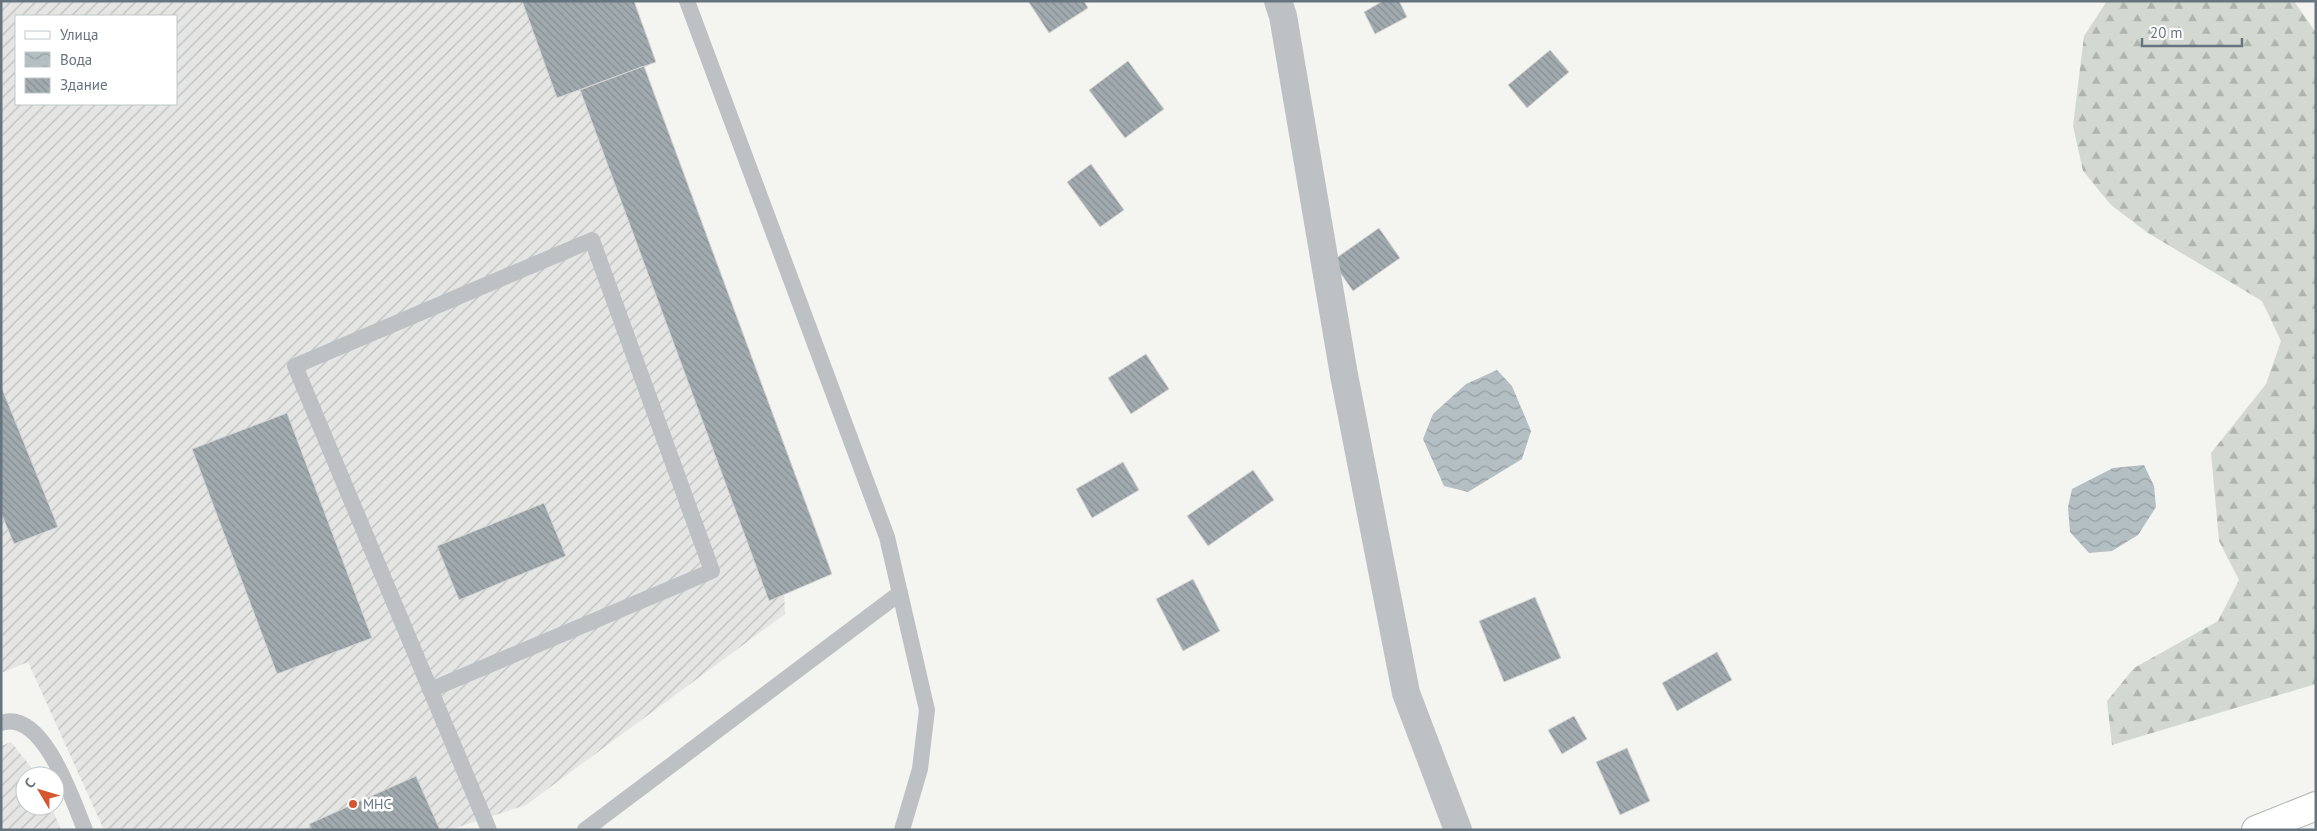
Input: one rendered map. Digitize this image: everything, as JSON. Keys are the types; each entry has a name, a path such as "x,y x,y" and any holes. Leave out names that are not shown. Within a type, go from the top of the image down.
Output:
{"main road":[{"path":"2256,830 2316,806"}],"street":[{"path":"1278,1 1283,16 1344,375 1406,692 1458,830"}],"lane":[{"path":"687,1 886,537 927,710 920,769 902,830"},
{"path":"430,690 712,571 592,240 296,366 430,690 489,830"},
{"path":"585,830 900,593"},
{"path":"1,723 11,719 24,724 52,753 85,830"}],"shaded area":[{"path":"1,1 634,1 656,62 644,67 832,574 784,594 785,614 526,805 449,830 104,830 28,662 1,673"},
{"path":"11,742 30,766 15,766 15,816 55,816 61,830 1,830 1,746"}],"green space":[{"path":"2107,1 2294,1 2316,33 2316,684 2112,745 2107,701 2134,668 2218,621 2239,580 2219,541 2211,453 2266,384 2281,341 2262,301 2148,233 2111,205 2083,171 2073,126 2084,36"}],"water":[{"path":"1497,370 1512,386 1531,431 1522,459 1468,492 1444,486 1423,439 1433,414 1466,384"},
{"path":"2144,465 2154,486 2156,507 2138,535 2112,551 2089,553 2070,532 2068,507 2072,489 2113,468"}],"building":[{"path":"522,1 634,1 656,62 557,98"},
{"path":"1028,1 1084,1 1088,8 1049,33"},
{"path":"1383,1 1399,1 1407,17 1375,34 1364,12"},
{"path":"1550,50 1569,72 1527,108 1508,85"},
{"path":"1128,61 1164,109 1125,138 1089,90"},
{"path":"644,66 832,574 769,601 580,90"},
{"path":"1091,164 1124,210 1100,227 1067,182"},
{"path":"1379,228 1400,258 1353,291 1332,261"},
{"path":"1146,354 1169,389 1131,414 1108,378"},
{"path":"1,386 58,527 14,544 1,513"},
{"path":"287,413 372,638 277,674 192,449"},
{"path":"1123,462 1139,490 1092,518 1076,489"},
{"path":"1253,470 1274,500 1208,546 1187,516"},
{"path":"544,503 566,556 459,600 437,546"},
{"path":"1193,579 1220,631 1183,651 1156,599"},
{"path":"1535,597 1561,658 1504,682 1479,621"},
{"path":"1717,652 1732,680 1677,711 1662,683"},
{"path":"1574,716 1587,739 1562,754 1548,730"},
{"path":"1627,748 1650,801 1620,815 1596,762"},
{"path":"416,776 440,830 312,830 309,824"}],"place":[{"name":"МНС","path":"353,804"}]}
